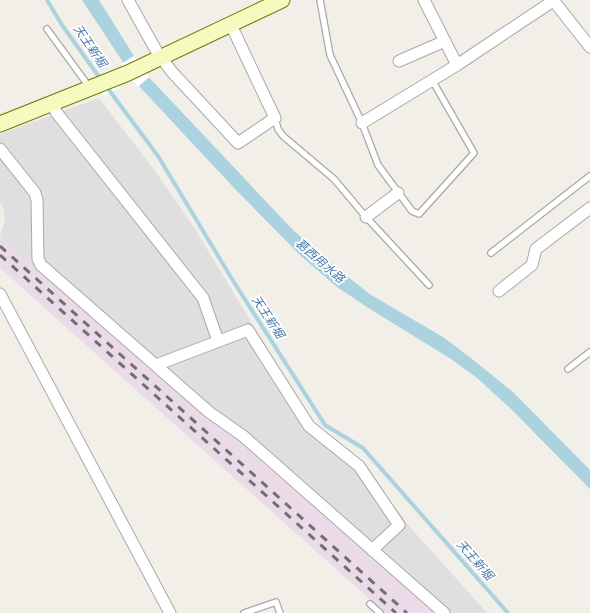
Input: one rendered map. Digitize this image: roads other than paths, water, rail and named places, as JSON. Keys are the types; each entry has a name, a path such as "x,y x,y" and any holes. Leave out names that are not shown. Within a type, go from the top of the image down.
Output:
{"street":[{"path":"128,0 161,58 172,72 238,143 275,118 231,25"},
{"path":"0,124 94,88 161,58 282,0"},
{"path":"424,0 457,65"},
{"path":"362,123 457,65 553,1 590,47"},
{"path":"399,61 445,41"},
{"path":"53,104 56,112 202,298 218,341"},
{"path":"0,150 35,193 37,200 38,259 41,265 209,412 243,436 444,613"},
{"path":"366,218 398,193"},
{"path":"499,291 532,265 536,249 590,208"},
{"path":"0,294 170,613"},
{"path":"156,365 248,330 309,426 359,466 399,525 372,550"}],"lane":[{"path":"320,0 330,55 362,123 378,165 412,211 420,214 474,153 432,80"},
{"path":"47,29 94,88"},
{"path":"275,118 278,129 283,136 334,179 366,218 429,285"},
{"path":"491,253 590,176"},
{"path":"568,369 590,352"},
{"path":"244,613 276,602 280,613"},
{"path":"370,604 380,613"}],"water":[{"name":"葛西用水路","path":"82,0 99,0 144,72 291,228 319,254 371,295 443,337 514,393 590,470 590,489 510,408 477,378 451,359 337,287 302,257 235,189 138,85"}],"waterway":[{"name":"天王新堀","path":"47,0 62,25 102,81"},
{"name":"天王新堀","path":"106,86 158,156 232,279 325,425 363,448 508,613"}],"railway":[{"path":"0,246 407,613"},
{"path":"0,255 396,613"}]}
